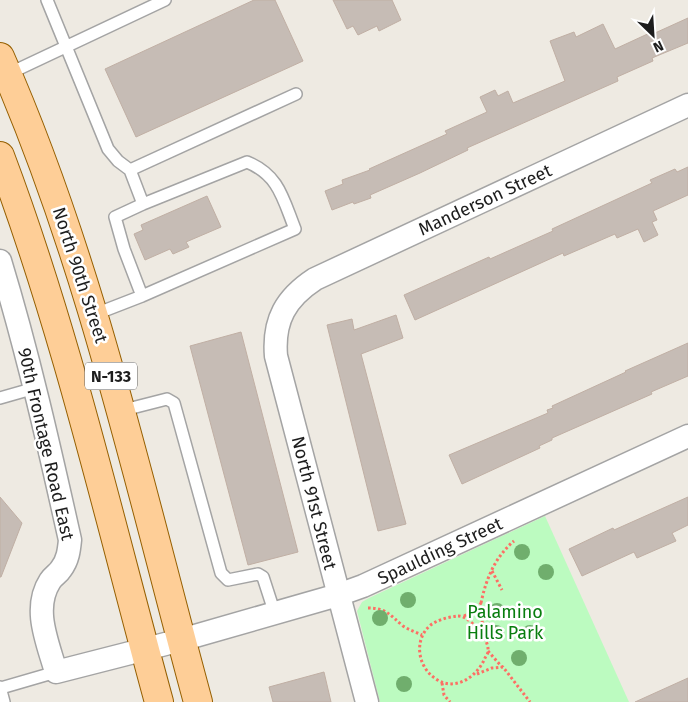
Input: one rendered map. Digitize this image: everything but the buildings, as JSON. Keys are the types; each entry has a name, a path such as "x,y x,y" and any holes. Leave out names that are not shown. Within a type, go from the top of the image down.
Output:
{"main road":[{"name":"North 90th Street","path":"4,65 63,219 93,315 198,702"},
{"name":"North 90th Street","path":"0,156 18,203 68,362 159,702"}],"street":[{"name":"Manderson Street","path":"287,304 301,288 315,279 688,105"},
{"name":"90th Frontage Road East","path":"1,270 35,388 70,540 68,556 61,570 51,580 44,593 41,610 42,624 56,672"},
{"name":"North 91st Street","path":"287,304 278,322 275,342 276,356 366,702"},
{"name":"Spaulding Street","path":"181,640 338,596 364,586 688,436"},
{"path":"56,672 181,640"}],"lane":[{"path":"47,0 108,149 118,161 130,170 142,204"},
{"path":"4,65 67,47 165,0"},
{"path":"130,170 296,94"},
{"path":"93,315 142,296 295,229 280,189 270,176 258,166 247,162 142,204 115,217 124,249 142,296"},
{"path":"0,398 35,388"},
{"path":"120,411 167,399 174,403 221,573 228,580 258,574 263,578 276,614"},
{"path":"4,702 0,688 56,672"}],"path":[{"path":"520,537 500,555 484,590 481,603 483,634 488,651 530,702"},
{"path":"492,571 502,590"},
{"path":"361,603 368,608 376,608 387,612 405,627 422,635"},
{"path":"481,603 476,610 463,616 439,620 432,624 422,635 419,646 422,663 431,676 442,683 460,682 492,668 503,667"},
{"path":"463,616 483,634"},
{"path":"474,675 488,651"},
{"path":"442,683 444,695 450,702"}],"green space":[{"name":"Palamino Hills Park","path":"545,516 629,702 380,702 357,611 362,602"}]}
